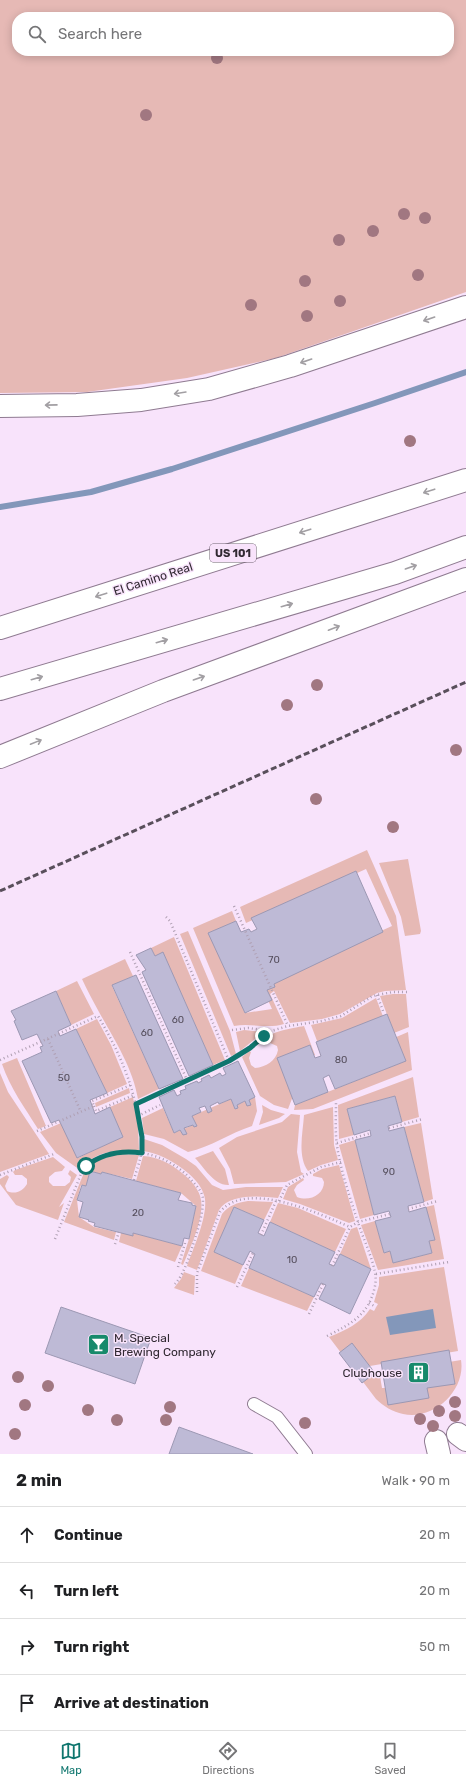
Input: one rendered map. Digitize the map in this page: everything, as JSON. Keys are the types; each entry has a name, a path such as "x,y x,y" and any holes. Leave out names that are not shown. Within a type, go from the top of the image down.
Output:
{"highway":[{"path":"0,406 77,405 134,400 209,389 290,366 466,307"},
{"name":"El Camino Real","path":"0,628 466,480"},
{"path":"0,689 395,573 466,547"},
{"path":"0,757 162,691 466,579"}],"lane":[{"path":"254,1404 277,1417 306,1454"}],"path":[{"path":"234,906 288,1026"},
{"path":"166,917 170,921 229,1061"},
{"path":"130,952 187,1080"},
{"path":"136,1104 229,1061 271,1031 288,1026 322,1021 341,1016 377,995 393,992 408,992"},
{"path":"377,995 383,1011"},
{"path":"0,1060 98,1016 114,1043 131,1085 136,1104 142,1137 142,1153 134,1180"},
{"path":"232,1030 248,1028 271,1031"},
{"path":"48,1039 81,1112"},
{"path":"131,1085 92,1102 96,1111 134,1095"},
{"path":"327,1336 350,1325 361,1316 369,1303 376,1285 376,1274 358,1222 341,1162 337,1143 336,1103"},
{"path":"138,1116 160,1105"},
{"path":"37,1131 94,1106"},
{"path":"389,1128 423,1119"},
{"path":"337,1143 371,1133"},
{"path":"55,1239 81,1174 86,1166 93,1160 112,1153 142,1153 158,1156 178,1168 191,1179 203,1200 199,1227 180,1278 175,1284"},
{"path":"0,1175 54,1154"},
{"path":"261,1235 287,1185 322,1167 341,1162"},
{"path":"197,1292 197,1273 220,1212 224,1207 231,1203 248,1199 278,1201 298,1206 350,1227"},
{"path":"408,1209 438,1201"},
{"path":"332,1266 350,1227 358,1222 390,1214"},
{"path":"115,1244 119,1232"},
{"path":"178,1267 185,1243"},
{"path":"237,1288 253,1253"},
{"path":"376,1274 449,1262"},
{"path":"309,1314 323,1284"},
{"path":"369,1303 376,1307"}],"shaded area":[{"path":"0,0 466,0 466,292 276,358 187,378 87,392 0,393"},
{"path":"367,850 396,916 406,990 377,993 340,1014 322,1019 290,1023 274,991 270,994 284,1024 272,1026 234,1026 193,928 232,911 236,921 209,933 245,1013 272,1009 261,985 392,926 366,869 246,923 240,907"},
{"path":"408,859 421,931 420,934 405,936 401,917 379,863"},
{"path":"188,931 230,1031 236,1054 231,1056 180,934"},
{"path":"174,937 225,1060 213,1065 163,953 155,956 151,948"},
{"path":"125,959 133,976 112,986 159,1089 138,1099 132,1076 117,1043 82,979"},
{"path":"77,981 94,1014 71,1025 56,991"},
{"path":"406,994 409,1027 394,1033 380,996"},
{"path":"376,998 387,1027 322,1054 311,1025 342,1018"},
{"path":"97,1019 111,1045 127,1084 107,1093 76,1029"},
{"path":"304,1026 315,1055 282,1068 293,1096 288,1109 274,1105 260,1096 242,1057 249,1051 251,1052 249,1058 251,1065 255,1068 267,1065 273,1060 278,1050 277,1046 270,1043 262,1044 264,1040 268,1036 280,1031"},
{"path":"244,1030 264,1032 240,1051 236,1032"},
{"path":"408,1032 412,1070 313,1109 294,1110 295,1105 403,1062 394,1038"},
{"path":"17,1058 46,1126 38,1129 13,1090 2,1064"},
{"path":"0,1073 8,1092 49,1154 0,1172"},
{"path":"413,1077 419,1117 402,1122 395,1096 347,1109 354,1135 339,1139 338,1105"},
{"path":"129,1088 130,1093 96,1107 95,1103"},
{"path":"133,1097 138,1126 139,1151 122,1150 99,1155 80,1170 56,1153 40,1132 61,1123 78,1158 122,1137 110,1107"},
{"path":"255,1097 257,1111 252,1126 196,1150 188,1152 164,1139 144,1134 142,1118 163,1108 174,1133 193,1125 194,1127 196,1126 192,1116 231,1099 235,1109 238,1108 237,1105"},
{"path":"262,1105 271,1110 285,1114 279,1118 259,1125 263,1112"},
{"path":"333,1107 334,1145 338,1160 308,1171 302,1151 304,1115"},
{"path":"291,1114 300,1115 297,1152 301,1172 304,1174 286,1182 234,1184 230,1169 219,1148 237,1137 282,1122"},
{"path":"421,1123 433,1199 424,1202 404,1127"},
{"path":"144,1139 162,1145 186,1159 196,1166 212,1185 223,1190 246,1187 283,1187 278,1198 254,1196 238,1198 224,1205 219,1210 197,1270 187,1266 197,1241 205,1211 203,1191 186,1171 159,1155 143,1151"},
{"path":"355,1140 374,1215 360,1219 339,1145"},
{"path":"213,1151 225,1169 229,1185 214,1179 195,1158"},
{"path":"121,1154 139,1155 132,1179 102,1172 101,1174 90,1171 86,1186 81,1185 77,1200 79,1217 94,1227 116,1232 114,1240 64,1222 83,1175 90,1166 104,1157"},
{"path":"143,1156 159,1159 177,1169 185,1175 197,1189 200,1196 200,1216 193,1242 183,1265 181,1264 189,1239 196,1206 181,1193 136,1181"},
{"path":"53,1157 65,1167 62,1171 55,1172 49,1177 49,1182 53,1186 65,1186 70,1182 71,1177 68,1174 70,1170 77,1175 59,1207 64,1203 58,1220 16,1205 0,1184 0,1179 7,1175 9,1177 5,1186 7,1191 13,1193 23,1189 27,1184 27,1179 22,1175 15,1175 13,1172"},
{"path":"339,1165 355,1221 349,1223 283,1199 288,1187 303,1178 304,1180 297,1185 294,1190 297,1197 306,1199 319,1194 324,1182 322,1178 313,1176 313,1174 322,1169"},
{"path":"248,1201 273,1202 264,1220 234,1207 215,1252 243,1265 235,1284 201,1271 222,1214 227,1208"},
{"path":"278,1203 298,1208 346,1229 335,1252 270,1222"},
{"path":"434,1205 444,1259 378,1270 361,1225 375,1221 384,1253 390,1251 393,1263 432,1253 429,1241 426,1207"},
{"path":"357,1227 371,1269 340,1254 351,1229"},
{"path":"121,1233 133,1233 182,1246 175,1262 119,1242"},
{"path":"444,1267 458,1351 364,1367 371,1369 372,1378 380,1376 382,1388 424,1387 449,1362 461,1360 461,1371 458,1382 446,1401 436,1408 426,1413 415,1415 399,1413 388,1408 376,1399 329,1337 357,1323 370,1309 374,1311 378,1304 374,1302 379,1285 379,1277"},
{"path":"249,1268 314,1297 307,1311 241,1286"},
{"path":"184,1272 195,1276 194,1295 174,1288"}],"water":[{"path":"433,1309 436,1328 390,1335 386,1317"}],"building":[{"path":"356,871 383,932 274,984 275,987 267,990 272,1000 245,1013 208,933 236,921 241,932 249,929 251,932 257,929 251,918"},
{"path":"151,948 155,956 163,952 213,1065 189,1076 142,972 146,970 136,955"},
{"path":"136,975 183,1079 159,1089 112,985"},
{"path":"56,991 71,1025 58,1031 60,1036 76,1029 107,1093 90,1100 95,1114 110,1107 123,1137 77,1158 59,1120 51,1123 22,1061 42,1052 40,1047 43,1046 37,1034 22,1040 14,1021 16,1020 11,1011"},
{"path":"387,1014 406,1061 335,1089 329,1075 323,1078 328,1092 295,1105 277,1058 310,1045 315,1058 321,1056 316,1042"},
{"path":"238,1061 255,1097 249,1100 251,1105 247,1106 245,1101 237,1105 238,1108 235,1109 231,1099 219,1104 218,1102 210,1106 212,1111 208,1113 205,1106 199,1108 201,1112 192,1116 197,1126 194,1127 193,1125 184,1128 187,1134 183,1135 180,1130 174,1133 159,1097 174,1090 177,1096 181,1094 180,1091 186,1089 185,1086 197,1081 198,1083 202,1081 201,1079 209,1075 211,1078 220,1073 222,1076 226,1074 223,1068"},
{"path":"395,1096 402,1122 388,1126 389,1131 404,1127 424,1202 408,1206 409,1212 426,1207 435,1240 429,1241 432,1253 393,1263 390,1251 384,1253 375,1221 391,1217 389,1211 374,1215 355,1140 371,1136 370,1130 354,1135 347,1109"},
{"path":"90,1171 101,1174 102,1172 181,1193 178,1200 192,1203 192,1205 196,1206 189,1239 184,1238 182,1246 133,1233 133,1236 94,1226 95,1223 79,1217 83,1202 77,1200 82,1185 86,1186"},
{"path":"234,1207 264,1220 258,1233 264,1236 270,1222 335,1252 329,1264 334,1266 340,1254 371,1269 350,1314 319,1299 326,1285 321,1283 314,1297 249,1268 255,1254 250,1251 243,1265 214,1252"},
{"name":"M. Special Brewing Company","path":"61,1307 151,1338 135,1384 45,1353"},
{"path":"352,1343 375,1373 362,1383 339,1353"},
{"name":"Clubhouse","path":"449,1350 455,1384 427,1388 429,1398 388,1405 381,1362"},
{"path":"179,1427 253,1454 169,1454"}],"waterway":[{"path":"0,507 91,492 172,469 466,372"}],"railway":[{"path":"0,891 466,682"}],"place":[{"name":"M. Special Brewing Company","path":"98,1345"},
{"name":"Clubhouse","path":"418,1373"}],"route":[{"path":"86,1166 93,1160 112,1153 142,1153 142,1137 136,1104 229,1061 250,1048 264,1036"}]}
